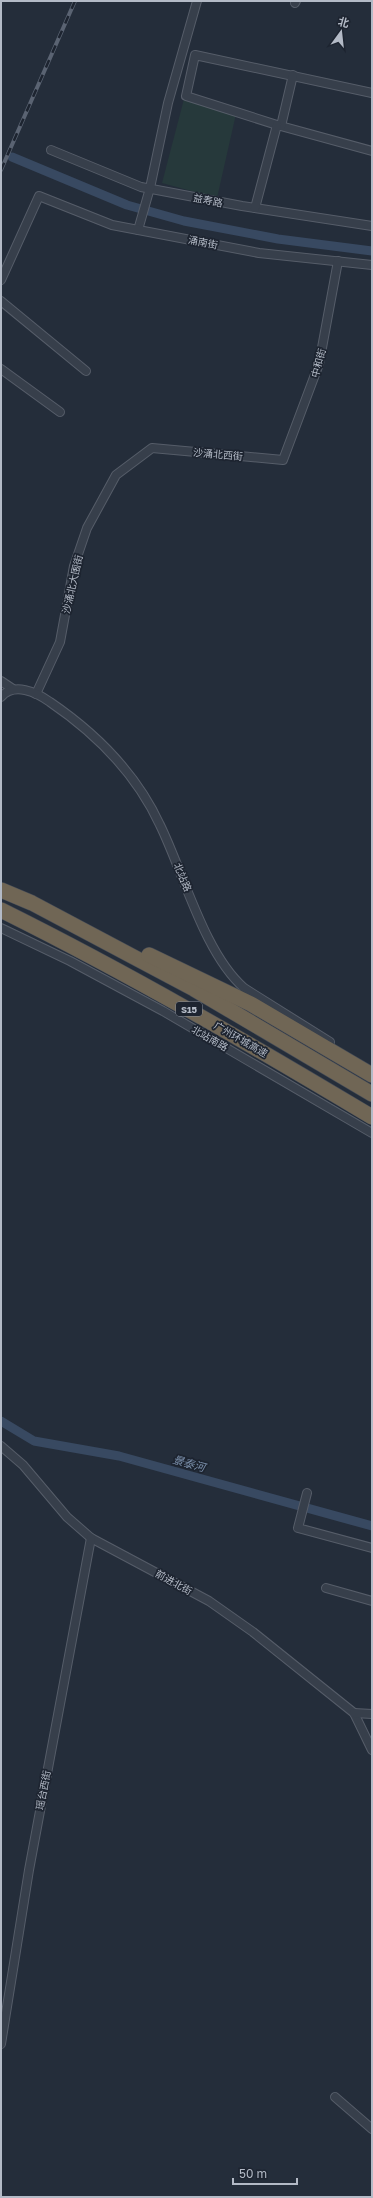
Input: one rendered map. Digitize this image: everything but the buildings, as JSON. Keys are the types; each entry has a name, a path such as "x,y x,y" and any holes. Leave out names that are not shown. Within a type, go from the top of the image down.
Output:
{"highway":[{"name":"广州环城高速","path":"1,890 32,904 194,990 372,1094"},
{"path":"32,904 219,988 251,1004 372,1075"},
{"name":"广州环城高速","path":"1,910 117,969 233,1034 372,1117"}],"street":[{"path":"138,230 150,188 168,103 197,1"},
{"path":"372,93 195,55 186,96 279,125 372,151"},
{"path":"256,208 293,75"},
{"name":"益寿路","path":"51,150 141,187 256,208 372,226"},
{"name":"涌南街","path":"1,280 40,196 112,224 138,230 259,253 372,265"},
{"name":"中和街","path":"283,460 319,364 338,261"},
{"path":"1,301 86,371"},
{"path":"1,369 60,412"},
{"name":"沙涌北西街","path":"152,448 283,460"},
{"name":"沙涌北大围街","path":"36,694 60,642 74,566 87,528 116,475 152,448"},
{"path":"1,681 13,689 1,697"},
{"name":"北站路","path":"13,689 36,694 64,712 93,735 112,753 137,784 160,825 196,911 223,964 233,978 249,992 372,1068"},
{"name":"北站南路","path":"1,928 156,1007 372,1133"},
{"name":"前进北街","path":"1,1446 23,1465 67,1517 90,1538 179,1584 227,1613 354,1713"},
{"path":"307,1493 298,1528 372,1548"},
{"name":"瑶台西街","path":"1,2044 29,1870 90,1538"},
{"path":"326,1588 372,1601"},
{"path":"372,1714 354,1713 372,1750"},
{"path":"335,2097 372,2129"}],"shaded area":[{"path":"184,99 236,114 217,198 162,183"}],"waterway":[{"path":"12,157 127,205 184,221 278,239 372,251"},
{"name":"景泰河","path":"1,1421 34,1441 119,1456 372,1526"}],"railway":[{"path":"1,170 75,1"}]}
